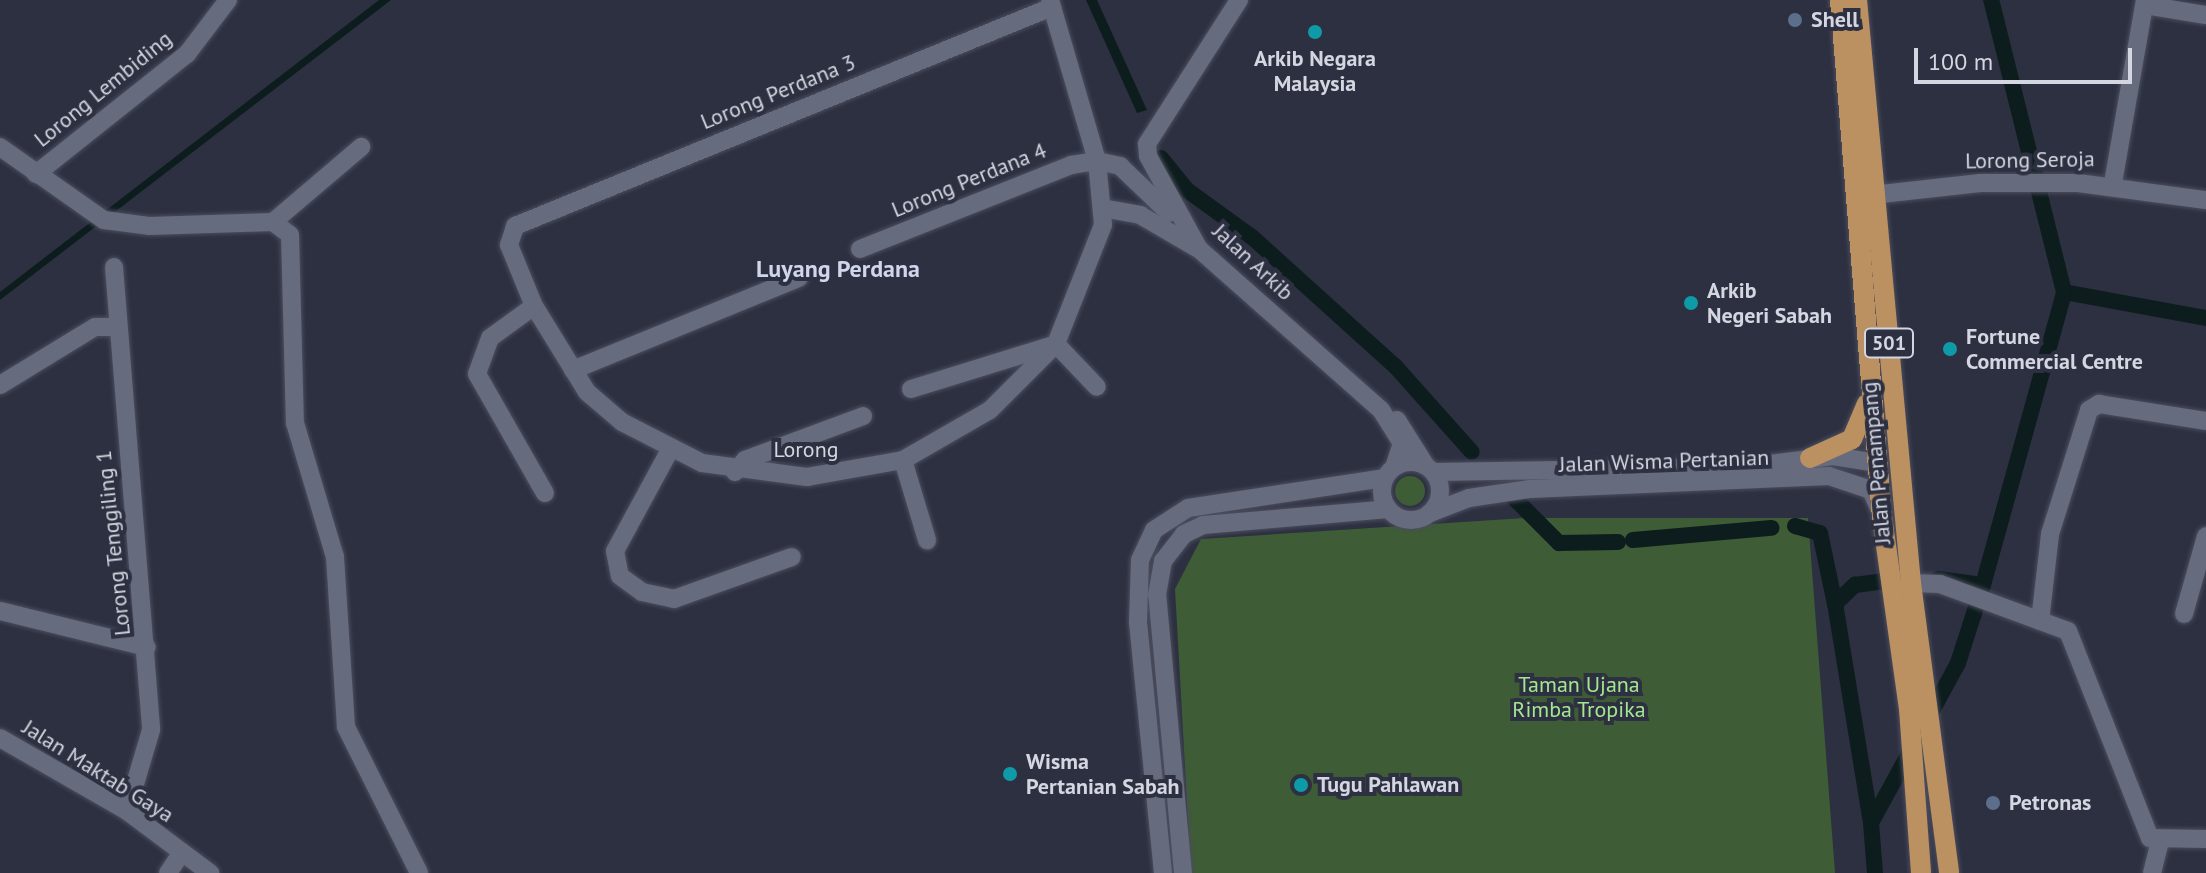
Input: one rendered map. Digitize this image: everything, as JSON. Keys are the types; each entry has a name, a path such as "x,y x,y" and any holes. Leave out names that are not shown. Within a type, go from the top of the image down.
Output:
{"main road":[{"name":"Jalan Penampang","path":"1840,0 1853,197 1877,463 1909,709 1921,873"},
{"name":"Jalan Penampang","path":"1857,4 1911,583 1949,873"},
{"path":"1810,458 1858,431 1870,383"},
{"path":"1877,463 1903,491"}],"street":[{"name":"Lorong Lembiding","path":"36,174 187,54 228,0"},
{"name":"Jalan Arkib","path":"1239,0 1147,144 1178,220 1199,249 1416,440 1430,469"},
{"path":"2113,183 2145,2 2206,15"},
{"path":"1051,3 1097,161 1102,216 1154,224 1199,249"},
{"name":"Lorong Perdana 3","path":"522,223 1051,3"},
{"path":"0,147 104,220 273,222 290,235 295,423 335,557 346,727 419,873"},
{"path":"273,222 361,147"},
{"path":"1097,161 1120,166 1178,220"},
{"name":"Lorong Perdana 4","path":"860,249 1071,165 1097,161"},
{"name":"Lorong Seroja","path":"1853,197 2011,182 2113,183 2206,200"},
{"name":"Lorong","path":"522,223 509,245 534,306 573,370 622,422 671,448 735,472 842,475 903,460 990,410 1056,344 1102,216"},
{"name":"Lorong Tenggiling 1","path":"114,267 116,327 147,647 151,730 127,811"},
{"path":"573,370 799,278"},
{"path":"534,306 490,338 477,374 545,493"},
{"path":"0,385 95,327 116,327"},
{"path":"911,389 1056,344 1097,387"},
{"path":"2040,621 2050,534 2089,410 2099,404 2206,421"},
{"name":"Jalan Arkib","path":"1381,410 1402,443 1389,472"},
{"path":"735,472 745,460 863,416"},
{"path":"671,448 615,551 620,576 642,592 674,599 792,557"},
{"path":"1829,476 1857,472 1857,461 1847,456"},
{"name":"Jalan Wisma Pertanian","path":"1430,469 1746,467 1847,456 1877,463"},
{"path":"903,460 927,540"},
{"path":"1163,873 1138,622 1140,560 1154,530 1188,508 1389,472 1430,469 1440,498 1430,513 1413,520 1388,509 1203,525 1184,534 1163,561 1157,595 1183,873"},
{"path":"1388,509 1389,472"},
{"name":"Jalan Wisma Pertanian","path":"1430,513 1486,494 1530,489 1829,476 1871,490 1884,525"},
{"path":"2184,614 2206,536"},
{"path":"1911,583 1940,584 2040,621 2075,639 2144,827 2160,842 2206,839"},
{"path":"0,611 147,647"},
{"name":"Jalan Maktab Gaya","path":"0,738 127,811 210,873"},
{"path":"2152,873 2160,842"},
{"path":"168,873 182,852"}],"green space":[{"path":"1410,476 1421,480 1425,491 1421,502 1410,506 1399,502 1395,491 1399,480"},
{"name":"Taman Ujana Rimba Tropika","path":"1525,518 1808,518 1835,873 1191,873 1175,589 1201,539"}],"shaded area":[{"path":"379,0 391,0 0,300 0,292"},
{"path":"1086,0 1097,0 1147,110 1137,113"}],"waterway":[{"path":"1926,722 1958,663 1983,585 2064,292 1991,0"},
{"path":"1161,158 1187,190 1252,237 1395,366 1472,452"},
{"path":"2064,292 2206,318"},
{"path":"1507,491 1559,543 1618,542"},
{"path":"1795,526 1820,533 1835,604"},
{"path":"1633,540 1771,528"},
{"path":"1871,823 1835,604 1855,585 1900,579"},
{"path":"1938,579 1983,585"},
{"path":"1875,873 1871,823 1913,746"}],"place":[{"name":"Shell","path":"1795,20"},
{"name":"Arkib Negara Malaysia","path":"1315,32"},
{"name":"Arkib Negeri Sabah","path":"1691,303"},
{"name":"Fortune Commercial Centre","path":"1950,349"},
{"name":"Wisma Pertanian Sabah","path":"1010,774"},
{"name":"Tugu Pahlawan","path":"1301,785"},
{"name":"Petronas","path":"1993,803"}],"district":[{"name":"Luyang Perdana","path":"838,269"}]}
